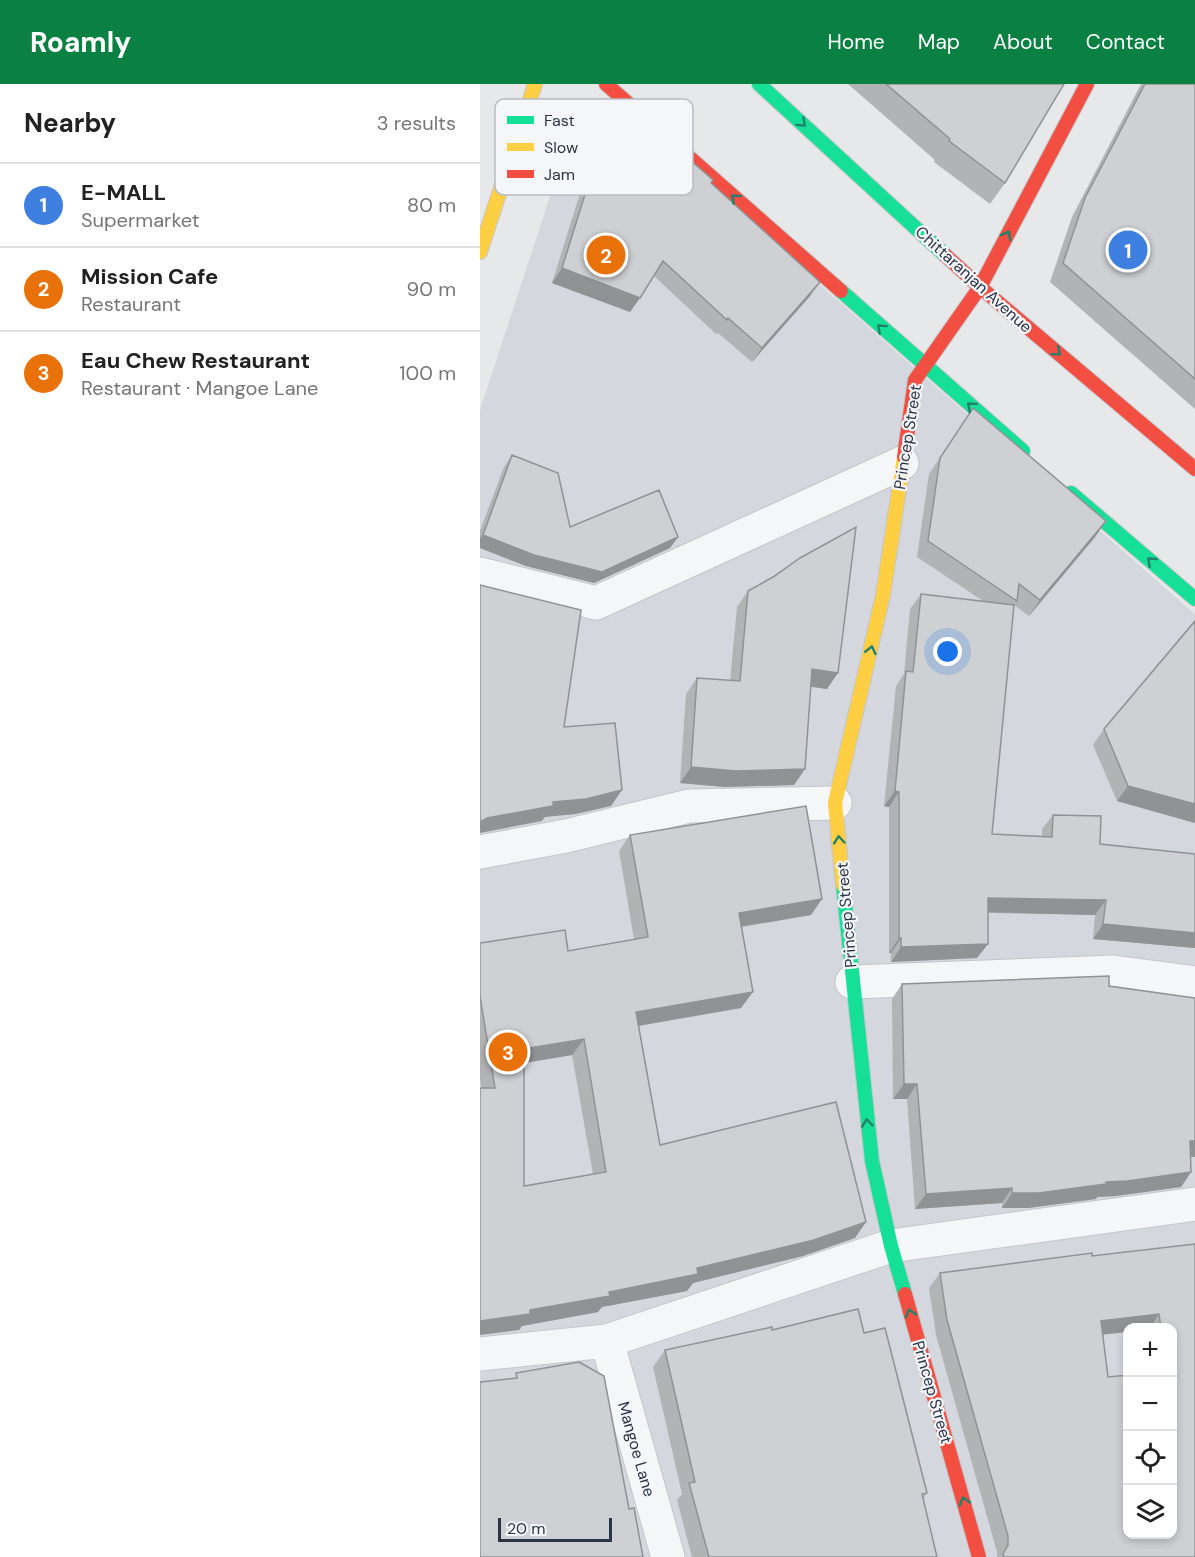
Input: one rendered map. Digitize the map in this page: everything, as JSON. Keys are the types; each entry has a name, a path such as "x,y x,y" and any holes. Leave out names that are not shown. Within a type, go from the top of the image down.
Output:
{"street":[{"path":"529,99 535,84"},
{"path":"606,84 623,99"},
{"name":"Chittaranjan Avenue","path":"759,84 980,286 1195,469"},
{"name":"Princep Street","path":"980,1557 891,1246 872,1161 835,803 883,595 915,380 980,286 1087,84"},
{"path":"693,161 1033,460"},
{"path":"480,252 486,212 495,188"},
{"path":"480,574 596,603 902,463"},
{"path":"1060,483 1195,599"},
{"path":"480,852 566,836 689,806 835,803"},
{"path":"852,982 1113,972 1195,983"},
{"path":"480,1354 607,1341 891,1246 1195,1204"},
{"name":"Mangoe Lane","path":"607,1341 668,1557"}],"shaded area":[{"path":"693,173 1195,614 1195,1557 480,1557 480,410 550,195 693,195"}],"building":[{"path":"886,84 1064,84 1005,183 949,141 950,139"},
{"path":"1145,84 1195,84 1195,379 1063,263 1085,198"},
{"path":"693,162 713,180 711,183 820,282 762,348 728,318 727,320 663,261 640,298 562,268 585,195 693,195"},
{"path":"973,408 1106,521 1040,600 1019,584 1017,601 928,541 940,458"},
{"path":"512,455 558,473 570,527 659,490 678,537 602,572 534,555 483,535"},
{"path":"856,527 838,673 812,669 805,769 736,771 691,767 697,678 740,681 748,591 800,558"},
{"path":"480,585 581,610 564,727 615,723 622,790 586,799 553,802 553,806 487,818 480,822"},
{"path":"921,594 1014,605 992,834 1052,837 1053,815 1101,816 1100,844 1195,854 1195,933 1103,924 1106,900 988,898 988,944 901,947 901,938 899,938 899,792 895,791 906,671 913,672"},
{"path":"1195,621 1195,804 1128,786 1104,729"},
{"path":"806,806 822,899 739,913 753,992 636,1012 660,1145 836,1102 866,1222 814,1240 697,1268 698,1274 609,1292 610,1296 530,1310 530,1314 480,1321 480,1088 495,1088 480,996 480,943 565,930 568,951 648,937 630,835","holes":["584,1039 606,1172 524,1186 524,1049"]},
{"path":"1109,976 1109,986 1195,998 1195,1141 1190,1141 1191,1172 1039,1193 1012,1193 1012,1188 926,1194 917,1084 904,1084 902,984"},
{"path":"1195,1244 1195,1557 1004,1557 1008,1536 947,1320 940,1273 1092,1253 1092,1256"},
{"path":"858,1309 864,1333 885,1328 927,1493 922,1494 937,1557 709,1557 689,1483 695,1482 665,1350 772,1327 772,1330"},
{"path":"579,1362 604,1376 629,1509 634,1508 643,1557 480,1557 480,1382 517,1378 516,1373"}],"traffic: fast":[{"path":"759,84 945,255"},
{"path":"841,291 1023,451"},
{"path":"1071,493 1195,599"},
{"path":"843,885 872,1161 891,1246 905,1294"}],"traffic: slow":[{"path":"530,99 535,84"},
{"path":"480,252 499,195"},
{"path":"843,885 835,803 883,595 904,457"}],"traffic: jam":[{"path":"606,84 623,99"},
{"path":"904,457 915,380 980,287 1087,84"},
{"path":"693,161 841,291"},
{"path":"945,255 1195,469"},
{"path":"905,1294 979,1557"}],"place":[{"name":"E-MALL","path":"1128,250"},
{"name":"Mission Cafe","path":"606,255"},
{"name":"Eau Chew Restaurant","path":"508,1052"}]}
